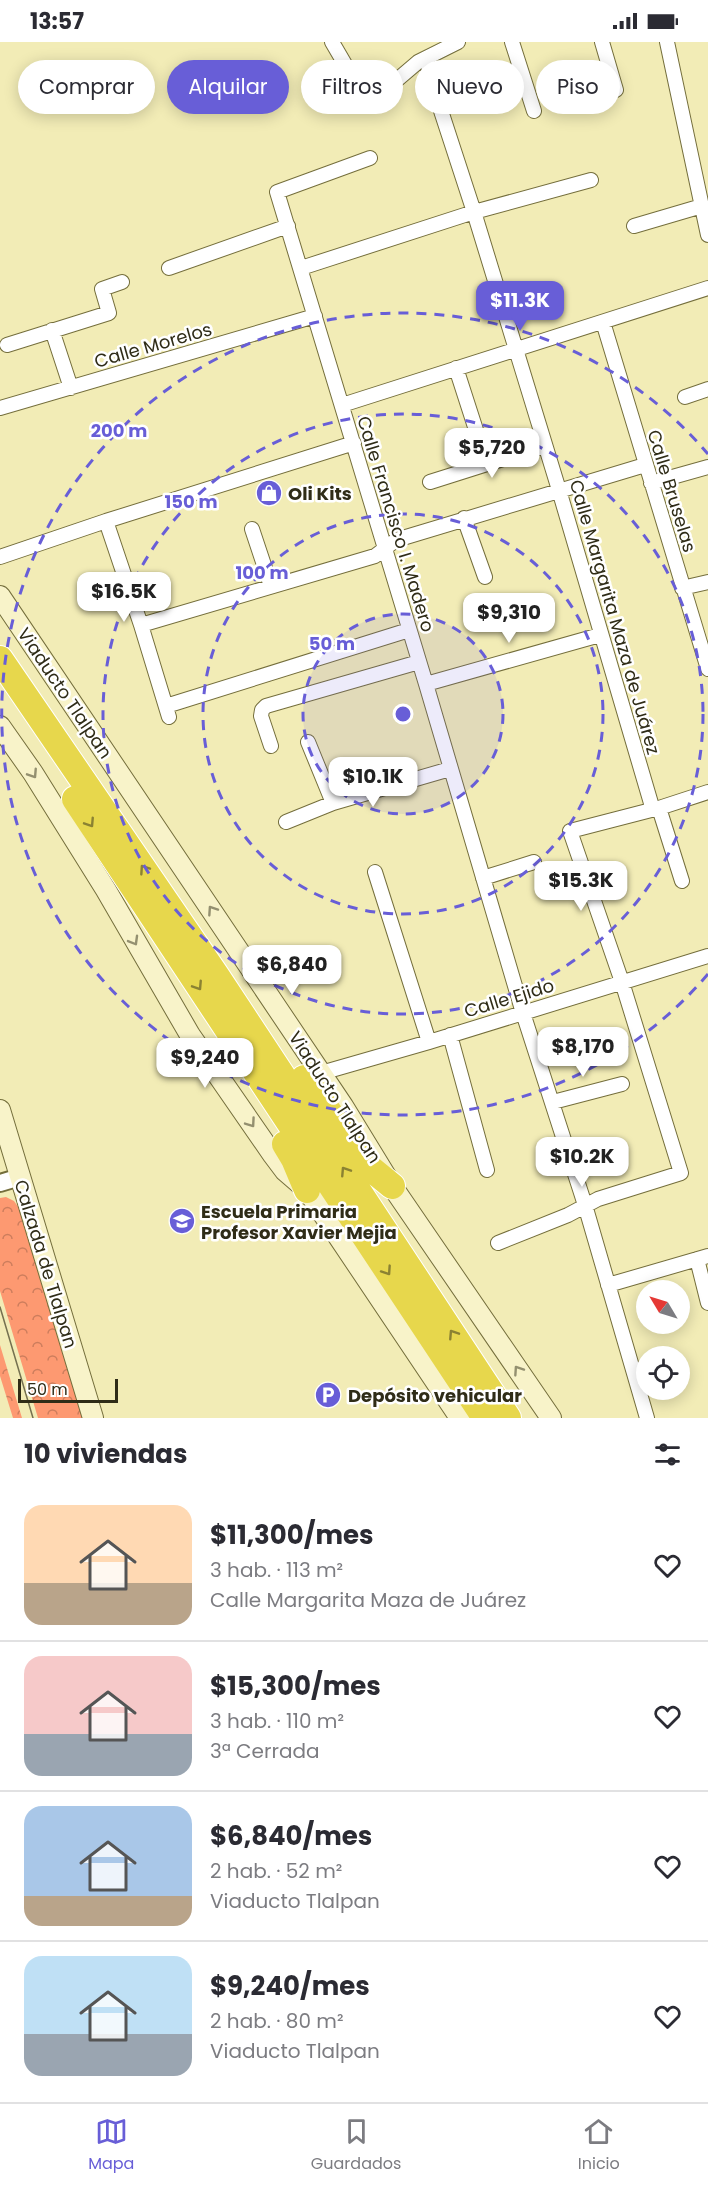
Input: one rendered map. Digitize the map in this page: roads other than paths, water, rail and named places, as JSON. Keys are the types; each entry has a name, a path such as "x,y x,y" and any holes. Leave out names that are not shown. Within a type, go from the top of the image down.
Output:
{"highway":[{"name":"Viaducto Tlalpan","path":"0,658 198,949 508,1418"},
{"path":"0,687 484,1418"},
{"path":"198,949 219,962 234,977 319,1101 345,1132 370,1168 392,1186"},
{"path":"213,1010 228,1054 294,1159 307,1190"}],"main road":[{"name":"Viaducto Tlalpan","path":"0,596 321,1073 392,1186 550,1418"},
{"path":"0,726 33,773 106,890 190,1035 285,1171 307,1190 460,1418"},
{"name":"Calzada de Tlalpan","path":"0,1110 93,1418"}],"street":[{"path":"332,42 360,90 367,94 384,91 418,62 458,42"},
{"path":"512,42 534,111"},
{"path":"602,42 607,60"},
{"path":"667,42 708,236"},
{"name":"Calle Margarita Maza de Juárez","path":"428,57 429,74 559,490 600,634 656,809 682,880"},
{"name":"Calle Francisco I. Madero","path":"370,158 277,192 523,1013 585,1205 647,1418"},
{"path":"301,268 474,212 591,180"},
{"path":"634,226 702,206"},
{"path":"168,268 288,226"},
{"path":"7,345 109,313 102,289 122,282"},
{"path":"342,405 708,288"},
{"name":"Calle Morelos","path":"0,408 315,316"},
{"name":"Calle Bruselas","path":"603,322 708,669"},
{"path":"52,330 71,388"},
{"path":"456,368 476,430"},
{"path":"685,397 708,389"},
{"path":"0,557 354,443"},
{"path":"430,482 544,446"},
{"path":"141,625 375,556 396,540 645,465"},
{"path":"651,483 708,467"},
{"path":"464,518 485,577"},
{"path":"106,521 167,711 409,630"},
{"path":"252,529 271,586"},
{"path":"682,588 708,582"},
{"path":"426,684 600,634"},
{"path":"271,746 261,716 266,706 418,662"},
{"path":"308,742 333,803"},
{"path":"286,822 333,803 450,769"},
{"path":"498,1243 568,1215 598,1199 681,1173 622,982 570,831 656,809 708,792"},
{"path":"483,878 534,862"},
{"path":"375,872 429,1042"},
{"name":"Calle Ejido","path":"321,1073 708,956"},
{"path":"450,1035 487,1170"},
{"path":"553,1102 622,1084"},
{"path":"0,1183 20,1178"},
{"path":"608,1285 702,1258 708,1303"}],"tram line":[{"path":"0,1307 33,1418"}],"place":[{"name":"Oli Kits","path":"269,493"},
{"name":"Escuela Primaria Profesor Xavier Mejia","path":"182,1221"},
{"name":"Depósito vehicular","path":"328,1395"}]}
